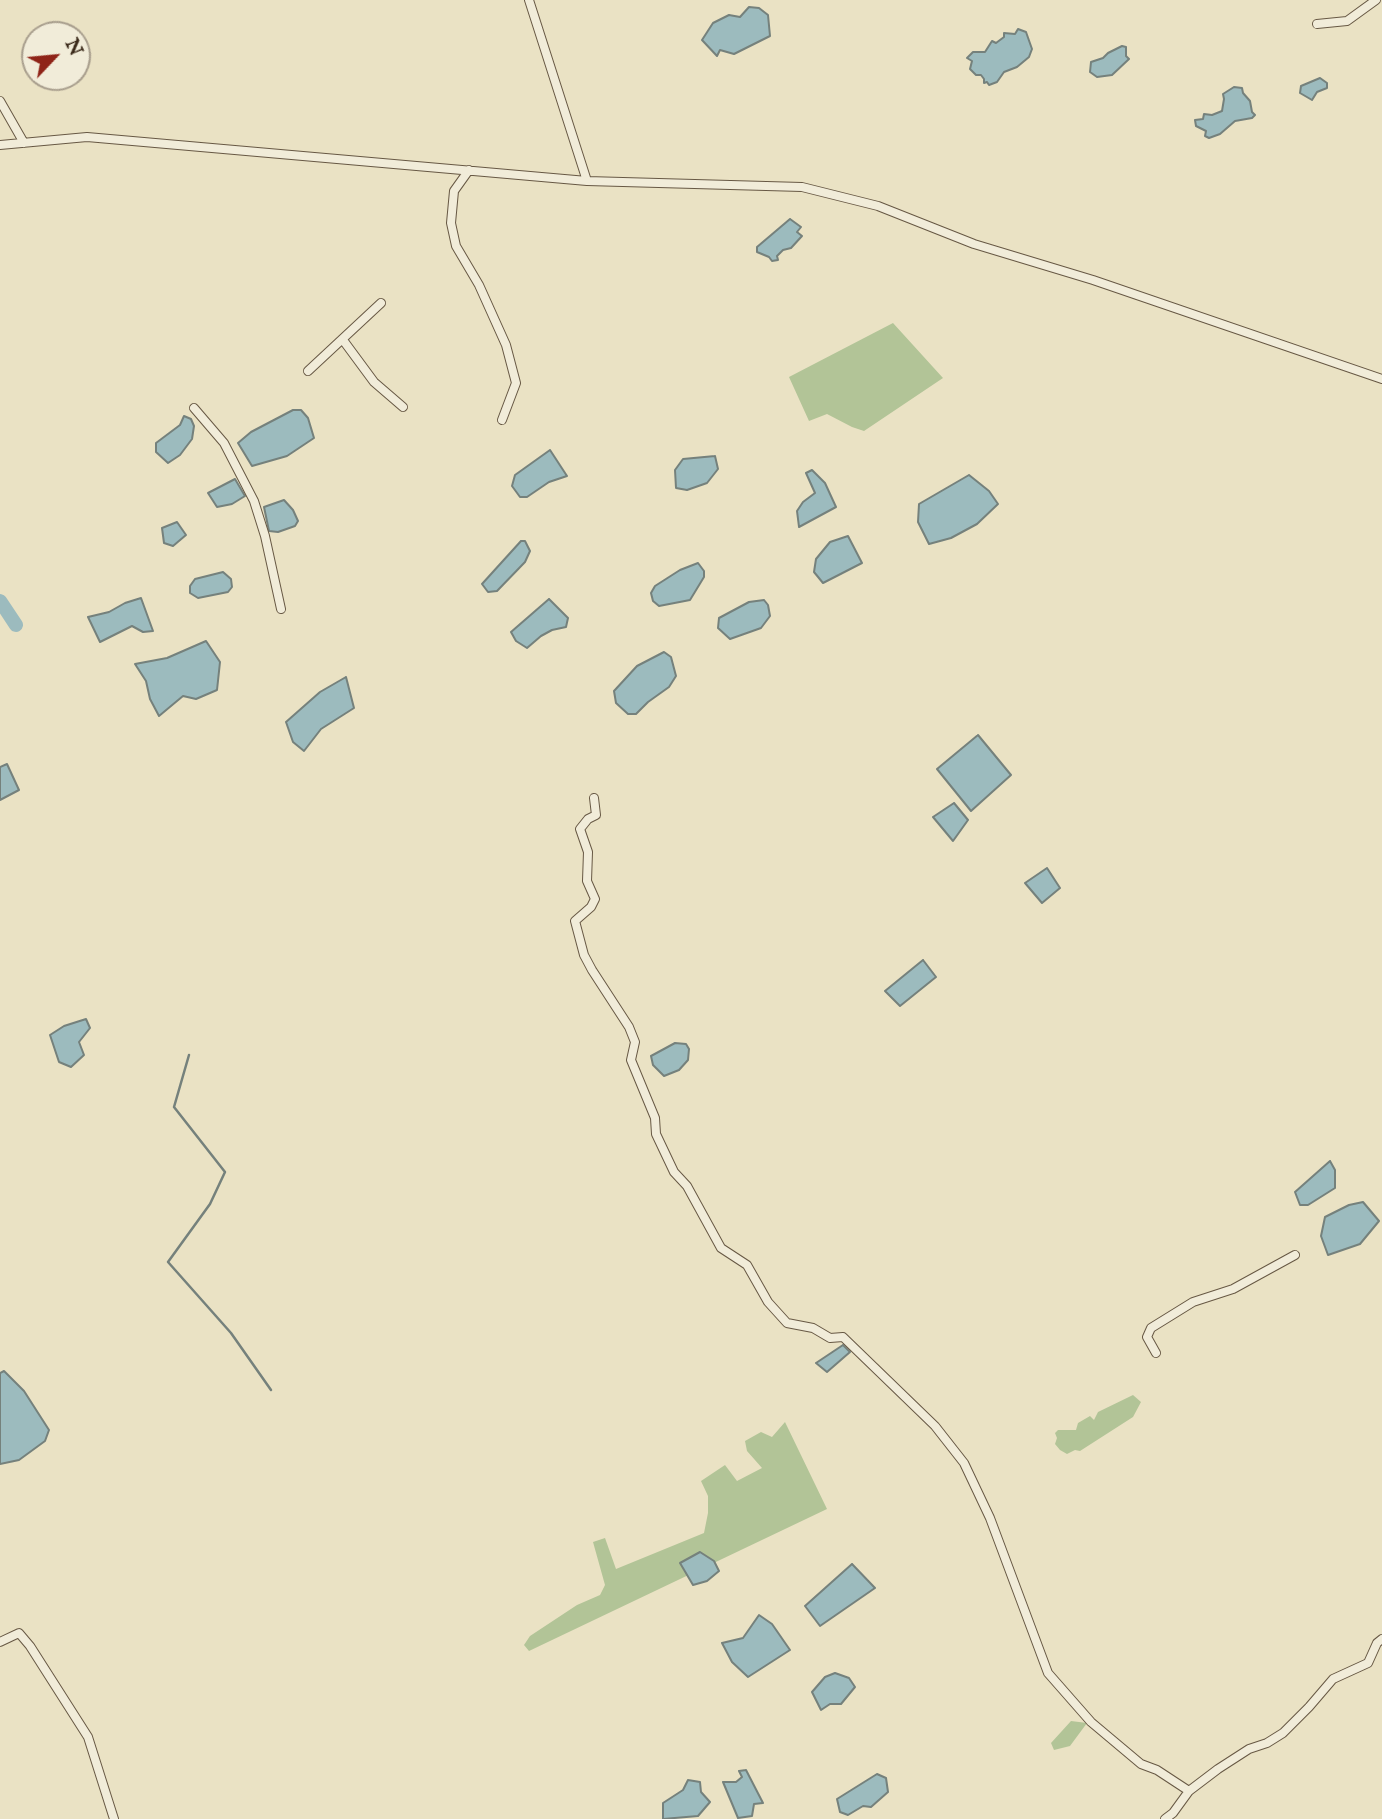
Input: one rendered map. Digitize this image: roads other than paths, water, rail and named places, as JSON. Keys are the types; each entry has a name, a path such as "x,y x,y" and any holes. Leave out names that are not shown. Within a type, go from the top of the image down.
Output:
{"street":[{"path":"529,0 587,181"},
{"path":"1317,24 1347,21 1376,0"},
{"path":"0,101 24,143"},
{"path":"0,145 86,137 587,181 802,187 878,206 974,244 1093,280 1382,379"},
{"path":"469,170 454,191 451,223 456,246 491,310 506,345 513,371 516,383 502,420"},
{"path":"307,371 381,303"},
{"path":"343,340 373,382 403,407"},
{"path":"194,408 224,443 254,501 265,536 281,609"},
{"path":"594,798 596,815 580,829 588,852 587,881 595,898 591,907 575,921 584,955 635,1042 631,1060 655,1118 656,1134 674,1171 687,1186 721,1248 747,1265 768,1302 786,1323 813,1328 830,1338 843,1337 934,1426 964,1463 989,1518 1048,1673 1091,1722 1141,1764 1157,1770 1189,1791"},
{"path":"1156,1353 1147,1337 1151,1328 1193,1302 1233,1289 1295,1255"},
{"path":"0,1642 19,1633 37,1657 88,1737 114,1819"},
{"path":"1165,1819 1173,1813 1189,1791 1249,1749 1267,1743 1283,1733 1333,1679 1368,1663 1377,1643 1382,1639"}],"water":[{"path":"749,7 759,8 768,15 770,36 734,54 720,50 717,56 702,40 713,23 729,15 740,17"},
{"path":"1018,29 1026,32 1032,49 1029,57 1017,67 1004,72 997,82 989,85 984,83 981,75 976,75 970,69 972,61 967,58 973,52 985,52 992,41 996,43 1004,37 1004,33 1015,34"},
{"path":"1122,46 1126,47 1126,56 1129,59 1112,75 1097,77 1090,72 1091,62"},
{"path":"1320,78 1327,83 1327,88 1317,92 1312,100 1300,93 1301,86"},
{"path":"1234,87 1242,88 1255,115 1235,121 1220,134 1209,138 1205,136 1206,131 1196,126 1195,120 1203,119 1204,114 1212,115 1222,111 1223,94"},
{"path":"790,219 801,227 797,232 802,236 791,248 783,250 777,256 778,260 772,261 757,252 757,247"},
{"path":"293,410 301,410 308,418 314,438 287,456 252,466 238,443 251,432"},
{"path":"184,416 191,419 194,426 192,439 180,455 168,463 156,452 156,443 180,425"},
{"path":"550,450 567,476 549,482 527,497 520,497 512,486 515,475"},
{"path":"715,456 718,469 707,483 687,490 676,488 675,470 683,459"},
{"path":"812,470 825,483 836,507 799,527 797,511 803,502 815,493 806,473"},
{"path":"969,475 989,491 998,504 977,524 951,538 929,544 918,522 919,504"},
{"path":"235,479 245,496 232,504 217,507 208,493"},
{"path":"284,500 298,521 295,526 278,532 269,531 264,507"},
{"path":"177,522 186,535 173,546 164,543 162,528"},
{"path":"848,536 862,563 823,583 814,572 816,559 830,542"},
{"path":"521,541 525,541 530,551 525,562 497,591 488,592 482,584"},
{"path":"698,563 704,571 704,577 690,600 659,606 653,601 651,593 655,586 680,570"},
{"path":"223,572 231,579 232,587 228,592 198,598 190,593 190,586 195,579"},
{"path":"141,598 153,631 143,632 132,626 100,642 88,617 109,612"},
{"path":"549,599 568,618 566,627 552,630 527,648 516,641 511,632"},
{"path":"764,600 770,616 761,628 730,639 718,628 719,618 749,602"},
{"path":"206,641 220,662 217,690 196,699 183,696 159,716 150,699 146,681 135,664 167,658"},
{"path":"664,652 671,657 676,676 669,687 636,714 628,714 616,703 614,691 637,666"},
{"path":"346,677 354,708 321,729 304,751 293,742 286,722 320,692"},
{"path":"978,735 1011,775 971,811 937,769"},
{"path":"7,764 19,790 0,800 0,767"},
{"path":"954,803 968,820 953,841 933,817"},
{"path":"1047,868 1060,888 1042,903 1025,883"},
{"path":"923,960 936,977 900,1006 885,991"},
{"path":"86,1019 90,1028 79,1042 84,1055 71,1067 59,1062 50,1035 64,1026"},
{"path":"675,1043 686,1044 689,1049 688,1060 679,1070 664,1076 653,1065 651,1056"},
{"path":"1330,1161 1335,1170 1335,1188 1308,1205 1300,1205 1295,1192"},
{"path":"1363,1202 1379,1221 1360,1244 1328,1255 1321,1236 1325,1217 1349,1205"},
{"path":"843,1345 850,1352 827,1372 816,1363"},
{"path":"4,1371 24,1391 49,1430 45,1441 19,1460 0,1464 0,1373"},
{"path":"700,1552 714,1561 719,1571 707,1581 693,1585 680,1563"},
{"path":"852,1564 875,1588 820,1626 805,1606"},
{"path":"759,1615 772,1624 790,1650 748,1677 732,1662 722,1643 743,1638"},
{"path":"835,1673 849,1678 855,1687 841,1704 830,1704 821,1710 812,1692 825,1677"},
{"path":"746,1770 763,1803 754,1804 752,1816 738,1818 723,1782 736,1782 742,1777 739,1771"},
{"path":"877,1774 886,1778 888,1792 871,1807 863,1806 848,1815 840,1812 837,1799"},
{"path":"688,1780 700,1782 701,1792 710,1802 698,1816 663,1819 663,1803 683,1790"}],"waterway":[{"path":"0,601 16,625"},
{"path":"189,1055 174,1107 225,1172 210,1204 168,1262 231,1333 271,1390"}]}
